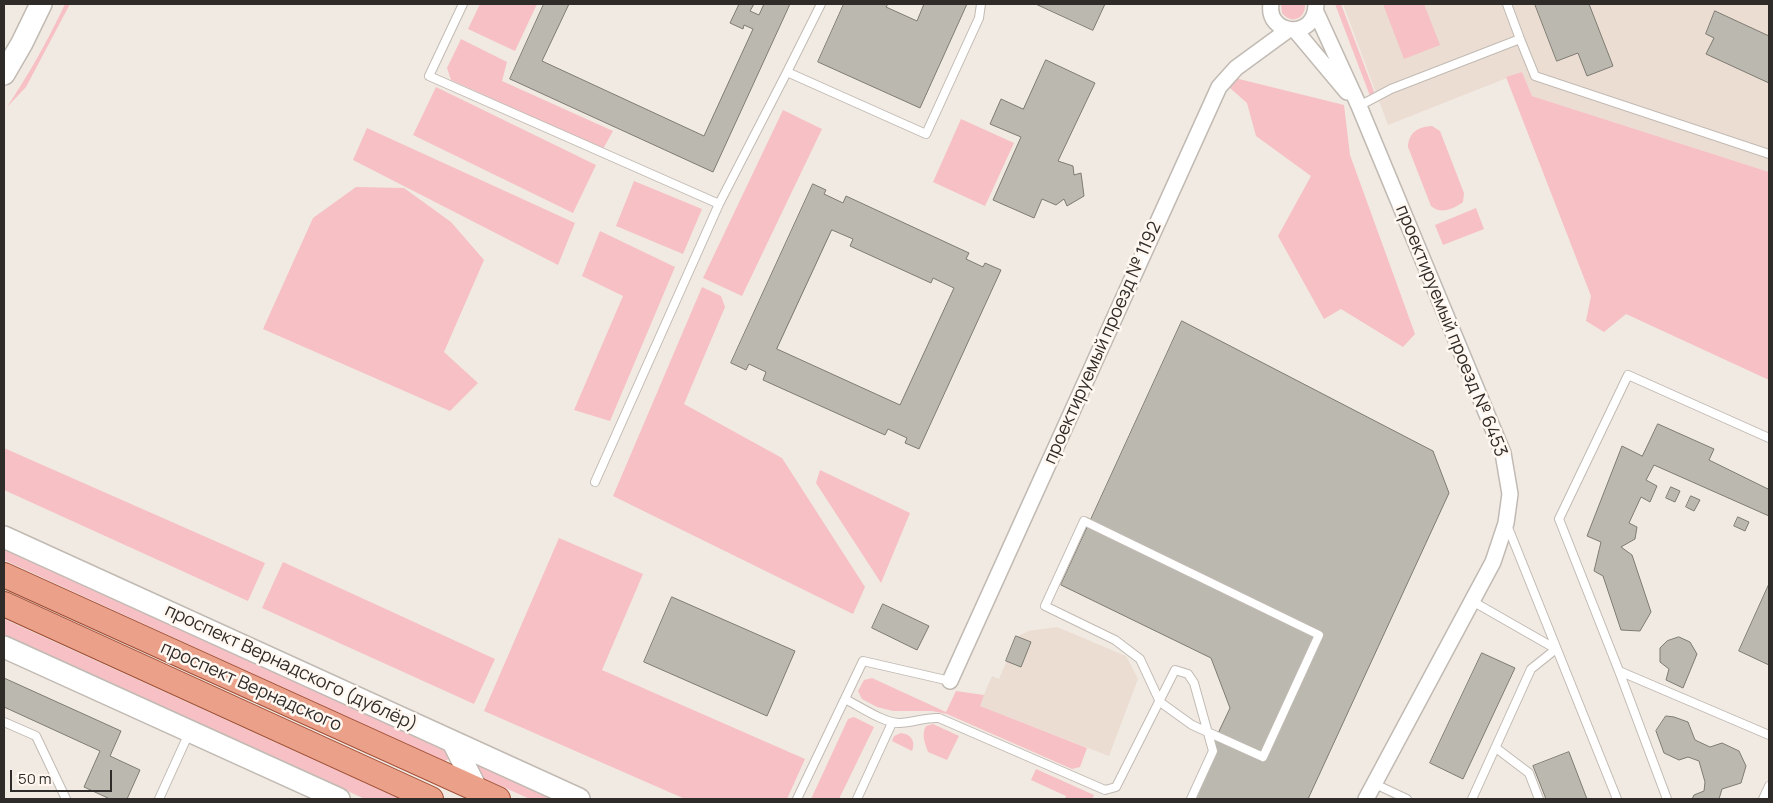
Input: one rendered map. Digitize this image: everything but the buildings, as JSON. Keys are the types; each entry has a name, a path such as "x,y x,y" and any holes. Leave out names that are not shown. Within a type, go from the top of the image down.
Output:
{"main road":[{"name":"проспект Вернадского","path":"4,575 487,795"},
{"name":"проспект Вернадского","path":"4,604 431,799"}],"street":[{"path":"4,74 41,4"},
{"name":"проектируемый проезд № 6453","path":"1269,5 1276,22 1281,27 1292,30 1306,26 1314,17 1316,8"},
{"name":"проектируемый проезд № 6453","path":"1316,8 1359,106 1503,453 1510,494 1506,523 1493,562 1366,799"},
{"name":"проектируемый проезд № 6453","path":"1292,30 1359,106"},
{"name":"проектируемый проезд № 1192","path":"950,681 1219,87 1236,68 1292,30"},
{"name":"проспект Вернадского (дублёр)","path":"4,537 579,799"},
{"path":"4,647 339,799"},
{"path":"453,742 487,795"}],"lane":[{"path":"463,4 429,76 719,204"},
{"path":"595,482 719,204 821,4"},
{"path":"787,72 926,134 979,18 981,4"},
{"path":"1507,4 1535,76 1769,154"},
{"path":"1359,106 1391,90 1520,39"},
{"path":"1667,799 1559,519 1628,375 1769,438"},
{"path":"1084,521 1319,635 1263,757 1192,725 1160,702 1140,659 1116,640 1045,606 1084,521"},
{"path":"1506,523 1617,799"},
{"path":"1472,601 1556,648"},
{"path":"1472,799 1532,669 1556,648"},
{"path":"797,799 863,661 950,681"},
{"path":"845,699 892,723 928,717 939,718 1105,790 1116,788 1175,670 1188,674 1194,683 1213,751 1191,799"},
{"path":"1619,671 1769,735"},
{"path":"4,722 36,736 66,799"},
{"path":"856,799 892,723"},
{"path":"159,799 190,731"},
{"path":"1496,748 1529,773 1539,799"},
{"path":"1375,784 1407,799"},
{"path":"1763,799 1769,786"},
{"path":"1101,799 1105,790"}],"shaded area":[{"path":"65,4 70,4 26,87 7,107 38,57"},
{"path":"480,4 537,4 515,51 468,29"},
{"path":"1281,4 1305,4 1305,9 1301,17 1290,19 1282,13"},
{"path":"1335,4 1341,4 1375,94 1370,96"},
{"path":"1343,4 1769,4 1769,172 1532,96 1522,72 1388,125"},
{"path":"1383,4 1424,4 1440,45 1404,59"},
{"path":"461,39 507,62 502,81 613,131 603,149 451,80 447,68"},
{"path":"1522,72 1532,96 1769,172 1769,380 1626,314 1604,332 1586,321 1591,296 1506,77"},
{"path":"1235,78 1344,105 1350,155 1415,334 1403,347 1341,309 1324,319 1278,236 1311,176 1256,136 1247,103 1230,88"},
{"path":"436,87 596,165 573,213 413,135"},
{"path":"783,110 822,129 742,296 703,278"},
{"path":"961,119 1014,143 985,206 933,182"},
{"path":"1432,126 1440,131 1464,193 1463,202 1443,211 1431,206 1408,147 1410,138 1415,131"},
{"path":"367,128 575,223 558,265 353,160"},
{"path":"634,181 702,209 683,254 616,226"},
{"path":"356,187 404,188 451,222 484,260 444,352 478,383 450,411 263,329 313,218"},
{"path":"1476,208 1484,229 1443,245 1435,225"},
{"path":"600,231 675,267 610,421 574,410 623,296 582,276"},
{"path":"702,287 721,296 725,307 684,404 782,458 865,587 853,614 613,496"},
{"path":"4,448 265,563 248,601 4,490"},
{"path":"820,470 910,513 881,583 816,483"},
{"path":"559,538 643,574 602,670 805,759 787,799 685,799 484,711"},
{"path":"4,547 447,749 451,758 445,761 441,760 4,560"},
{"path":"283,562 495,659 474,704 262,608"},
{"path":"4,619 400,799 365,799 4,635"},
{"path":"1057,627 1126,656 1138,679 1109,756 979,706 992,676 999,679 1017,637 1028,631"},
{"path":"872,678 946,712 956,691 984,695 980,706 1087,748 1080,767 1072,769 947,714 932,711 893,711 877,707 862,699 858,691 864,680"},
{"path":"854,717 874,727 839,799 811,799 848,719"},
{"path":"933,724 959,736 947,760 928,752 924,733 926,726"},
{"path":"901,733 912,739 912,751 892,741 894,736"},
{"path":"477,764 560,799 530,799 478,776 474,767"},
{"path":"1036,769 1094,795 1092,799 1065,799 1066,796 1031,780"}]}
